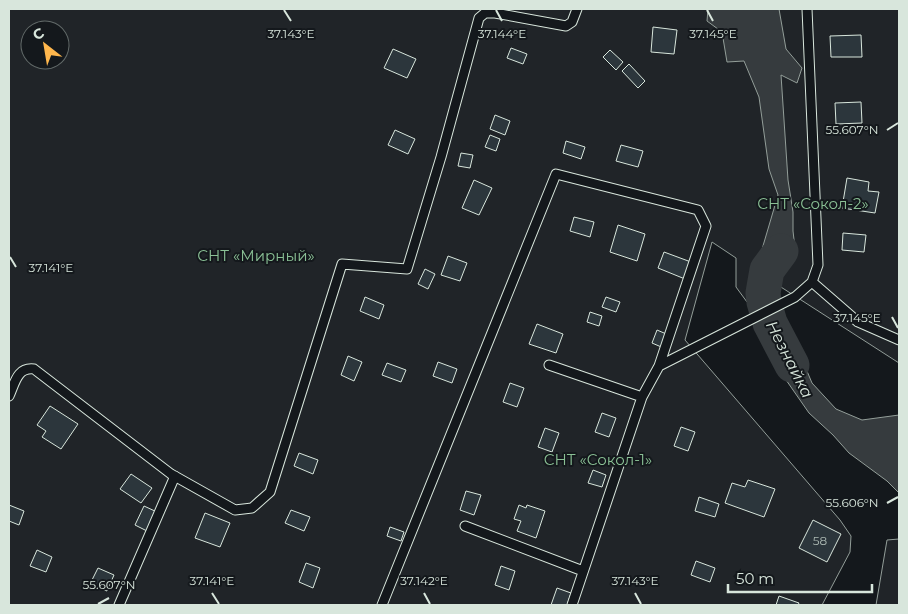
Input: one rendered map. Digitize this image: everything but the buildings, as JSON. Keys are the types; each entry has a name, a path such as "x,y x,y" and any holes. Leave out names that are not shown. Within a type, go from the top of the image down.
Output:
{"lane":[{"path":"9,396 20,371 27,368 34,369 175,476 234,510 252,508 270,492 342,264 407,269 441,157 479,18 485,13 495,13 566,26 572,22 577,9"},
{"path":"659,366 795,298 812,282 818,265 807,9"},
{"path":"382,605 556,174 698,210 704,218 706,226 659,366 642,397 572,605"},
{"path":"812,282 858,322 899,340"},
{"path":"549,365 642,397"},
{"path":"119,605 175,476"},
{"path":"465,526 583,571"}],"green space":[{"path":"9,9 899,9 899,363 756,271 747,302 736,287 736,258 712,242 685,340 840,520 851,536 850,552 822,605 9,605"},
{"path":"899,539 899,605 876,605 887,540"}],"water":[{"path":"708,9 779,9 786,49 802,68 797,83 781,75 788,180 793,212 796,257 778,265 768,293 757,291 755,273 778,195 769,169 759,97 744,61 727,62 722,32 707,21"},
{"path":"779,318 799,352 812,383 836,409 862,420 899,415 899,493 887,481 849,453 809,413 768,354 762,327"}],"waterway":[{"name":"Незнайка","path":"781,251 767,270 763,293 770,323 792,365"}],"park label":[{"name":"СНТ «Сокол-2»","path":"813,204"},
{"name":"СНТ «Мирный»","path":"256,256"},
{"name":"СНТ «Сокол-1»","path":"598,460"}]}
